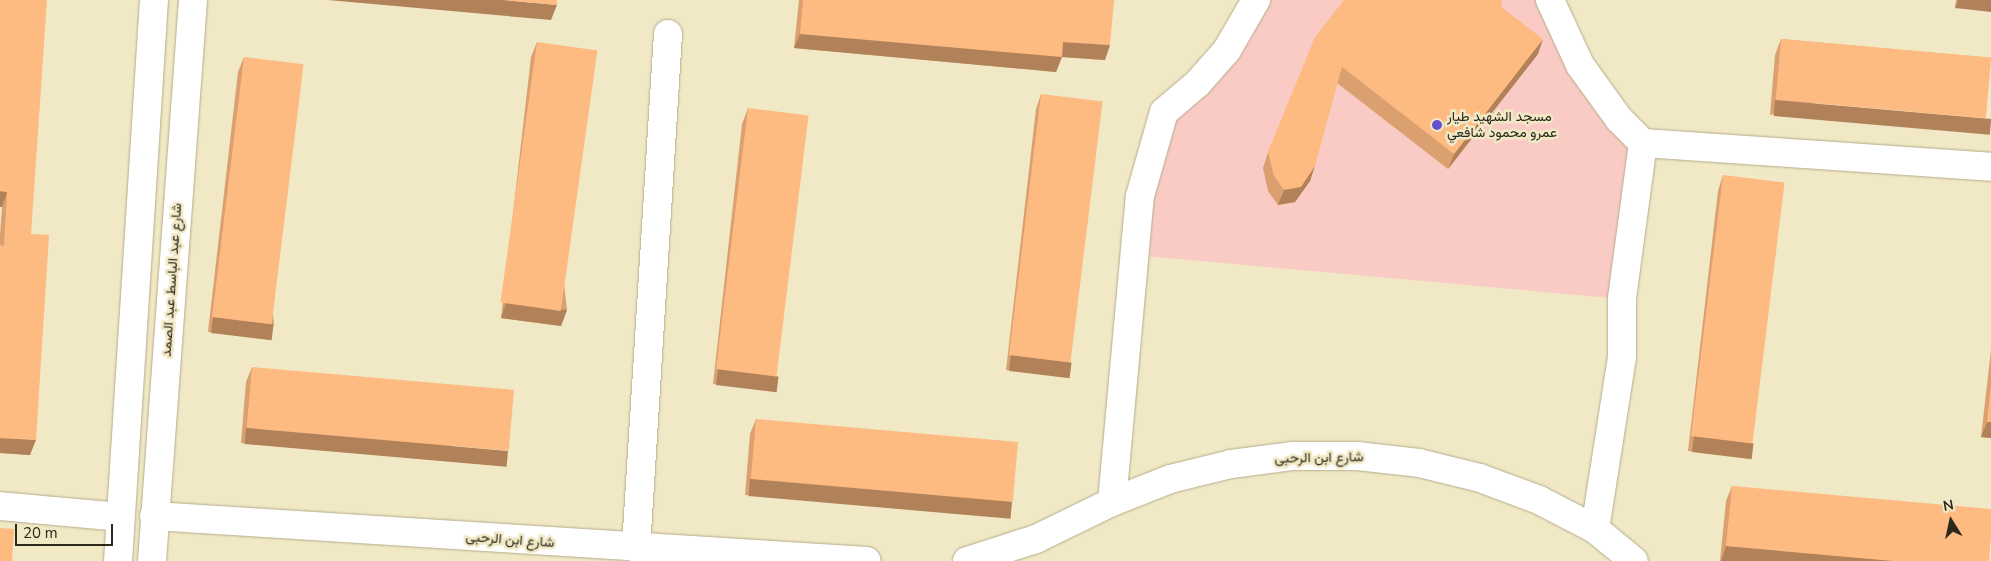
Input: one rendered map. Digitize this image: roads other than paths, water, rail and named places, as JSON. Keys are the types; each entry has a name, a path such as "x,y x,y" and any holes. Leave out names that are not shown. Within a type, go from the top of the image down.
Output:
{"street":[{"path":"118,561 154,0"},
{"name":"شارع عبد الباسط عبد الصمد","path":"152,561 193,0"},
{"path":"1112,502 1140,196 1164,112 1198,83 1227,50 1256,0"},
{"path":"1550,0 1580,64 1619,119 1643,143 1991,167"},
{"path":"636,548 668,34"},
{"path":"1595,529 1622,357 1622,299 1643,143"},
{"name":"شارع ابن الرحبى","path":"967,561 1036,540 1112,502 1170,479 1231,464 1293,456 1357,456 1419,463 1480,478 1539,500 1595,529 1634,561"},
{"path":"0,506 121,517"},
{"name":"شارع ابن الرحبى","path":"154,516 636,548 867,561"}],"place":[{"name":"مسجد الشهيد طيار عمرو محمود شافعي","path":"1437,125"}]}
